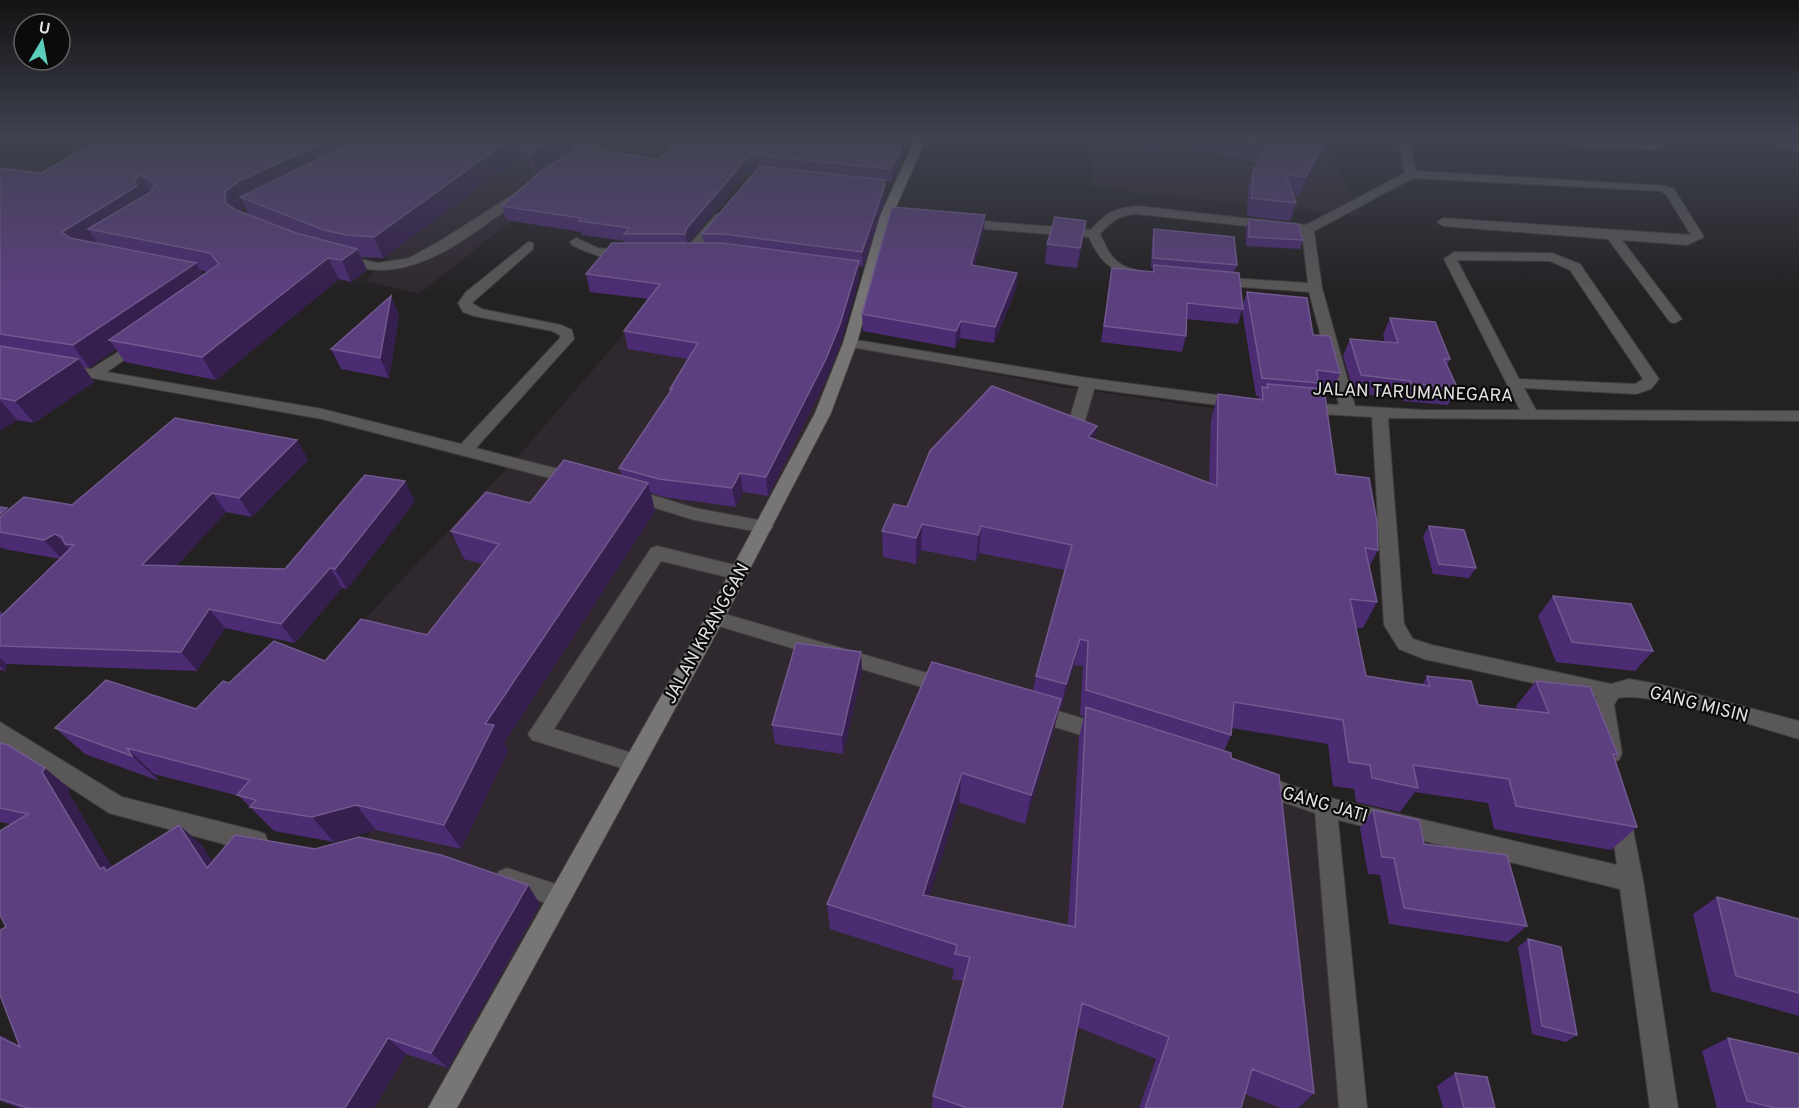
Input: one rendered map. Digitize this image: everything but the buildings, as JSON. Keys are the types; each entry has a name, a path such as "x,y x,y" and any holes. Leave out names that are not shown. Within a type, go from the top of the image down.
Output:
{"main road":[{"name":"JALAN KRANGGAN","path":"442,1108 715,618 823,413 850,343 865,273 894,217 892,189"}],"street":[{"path":"327,253 358,265 383,267 403,265 424,256 527,189"},
{"path":"1094,234 1110,217 1120,211 1137,210 1308,229 1383,189"},
{"path":"1443,222 1695,240 1698,237 1670,192 1663,189"},
{"path":"711,254 691,251 724,211"},
{"path":"947,222 1094,234"},
{"path":"1308,229 1316,288 1348,410"},
{"path":"1094,234 1106,261 1114,267 1153,276"},
{"path":"1612,235 1675,319"},
{"path":"576,242 594,252 645,257"},
{"path":"466,450 567,339 567,333 556,328 479,313 468,309 465,303 471,295 528,246"},
{"path":"1515,383 1636,389 1646,386 1651,379 1575,267 1552,257 1454,256 1450,259 1531,416"},
{"path":"1199,279 1316,288"},
{"path":"94,374 150,336"},
{"path":"850,343 1088,383 1261,405"},
{"path":"46,367 322,414 466,450 693,514 764,527"},
{"path":"1074,431 1088,383"},
{"name":"JALAN TARUMANEGARA","path":"1284,407 1380,413 1531,416 1799,416"},
{"name":"GANG MISIN","path":"1380,413 1394,625 1406,644 1431,653 1611,692 1629,687 1658,692 1799,730"},
{"path":"634,763 539,734 657,553 739,573"},
{"path":"715,618 965,692"},
{"path":"1611,692 1604,704 1614,774"},
{"path":"1011,706 1125,739"},
{"path":"0,731 117,806 231,837 279,845"},
{"name":"GANG JATI","path":"1237,777 1326,807 1631,880"},
{"path":"1618,798 1664,1108"},
{"path":"1326,807 1353,1108"},
{"path":"487,872 560,896"}],"shaded area":[{"path":"297,189 551,189 419,294 366,281 388,258 239,229"},
{"path":"1102,189 1348,189 1361,216"},
{"path":"648,306 1055,386 1238,412 1202,767 1312,798 1342,1108 166,1108 380,819 434,831 510,735 310,677 517,458"}]}
